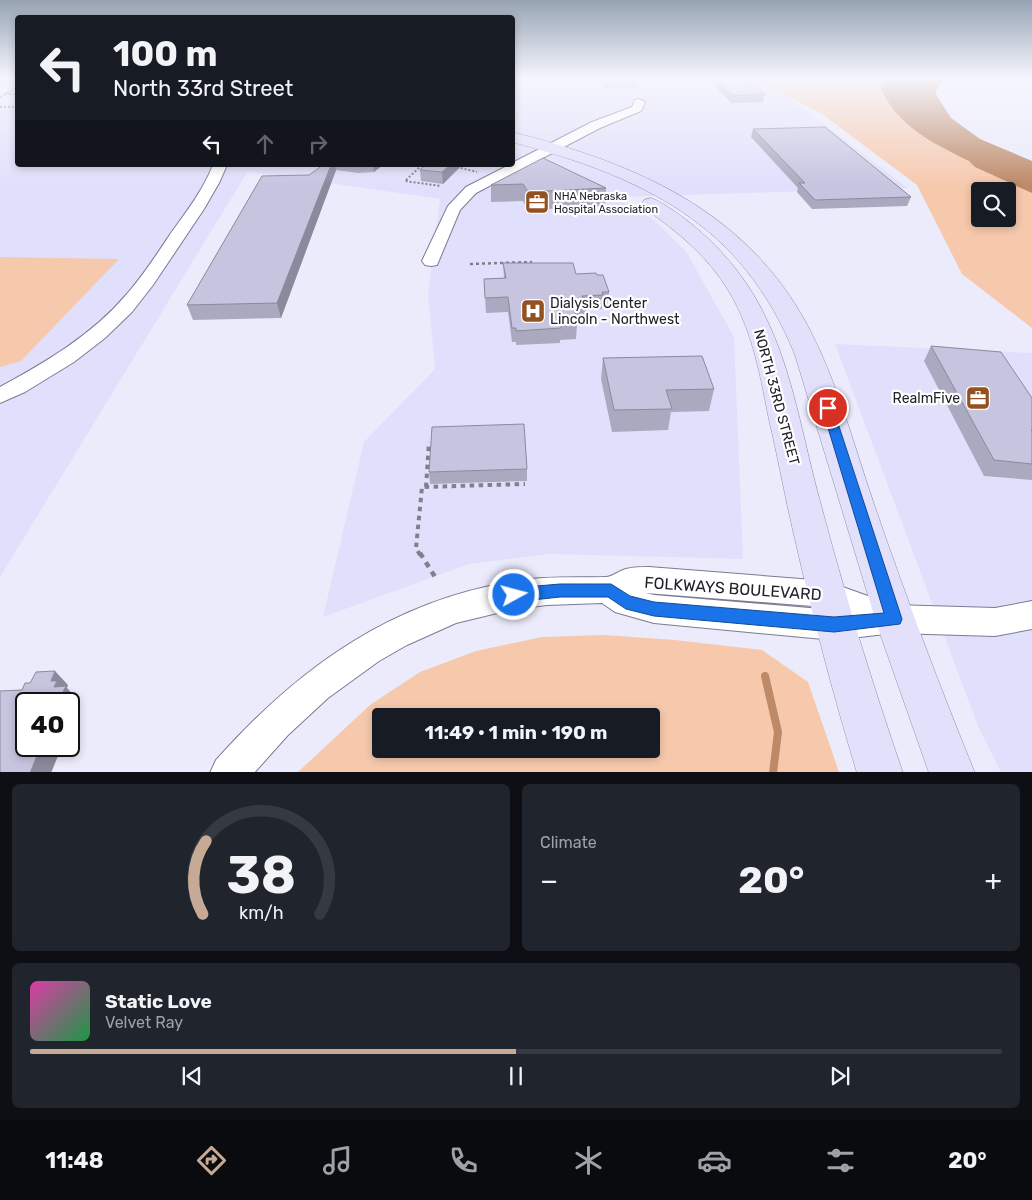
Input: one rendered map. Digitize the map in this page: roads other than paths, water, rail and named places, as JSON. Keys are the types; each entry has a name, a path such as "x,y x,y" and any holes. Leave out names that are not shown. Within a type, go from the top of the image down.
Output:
{"main road":[{"name":"NORTH 33RD STREET","path":"529,147 601,177 638,196 676,222 712,253 749,304 760,329 771,363 830,610 853,691 880,772"},
{"path":"529,147 616,169 655,188 696,212 746,254 785,304 812,360 894,619 952,772"}],"street":[{"path":"515,158 529,147 625,114"},
{"path":"0,396 57,363 124,310 143,286 207,192 219,167"},
{"path":"431,261 453,209 460,199 503,167"},
{"name":"FOLKWAYS BOULEVARD","path":"229,772 293,706 331,675 365,652 419,624 471,604 514,595 560,590 611,591 626,602 654,609 830,610 894,619 994,622 1032,615"}],"waterway":[{"path":"765,676 778,732 773,772"}],"place":[{"name":"NHA Nebraska Hospital Association","path":"537,202"},
{"name":"Dialysis Center Lincoln - Northwest","path":"533,311"},
{"name":"RealmFive","path":"978,398"}]}
